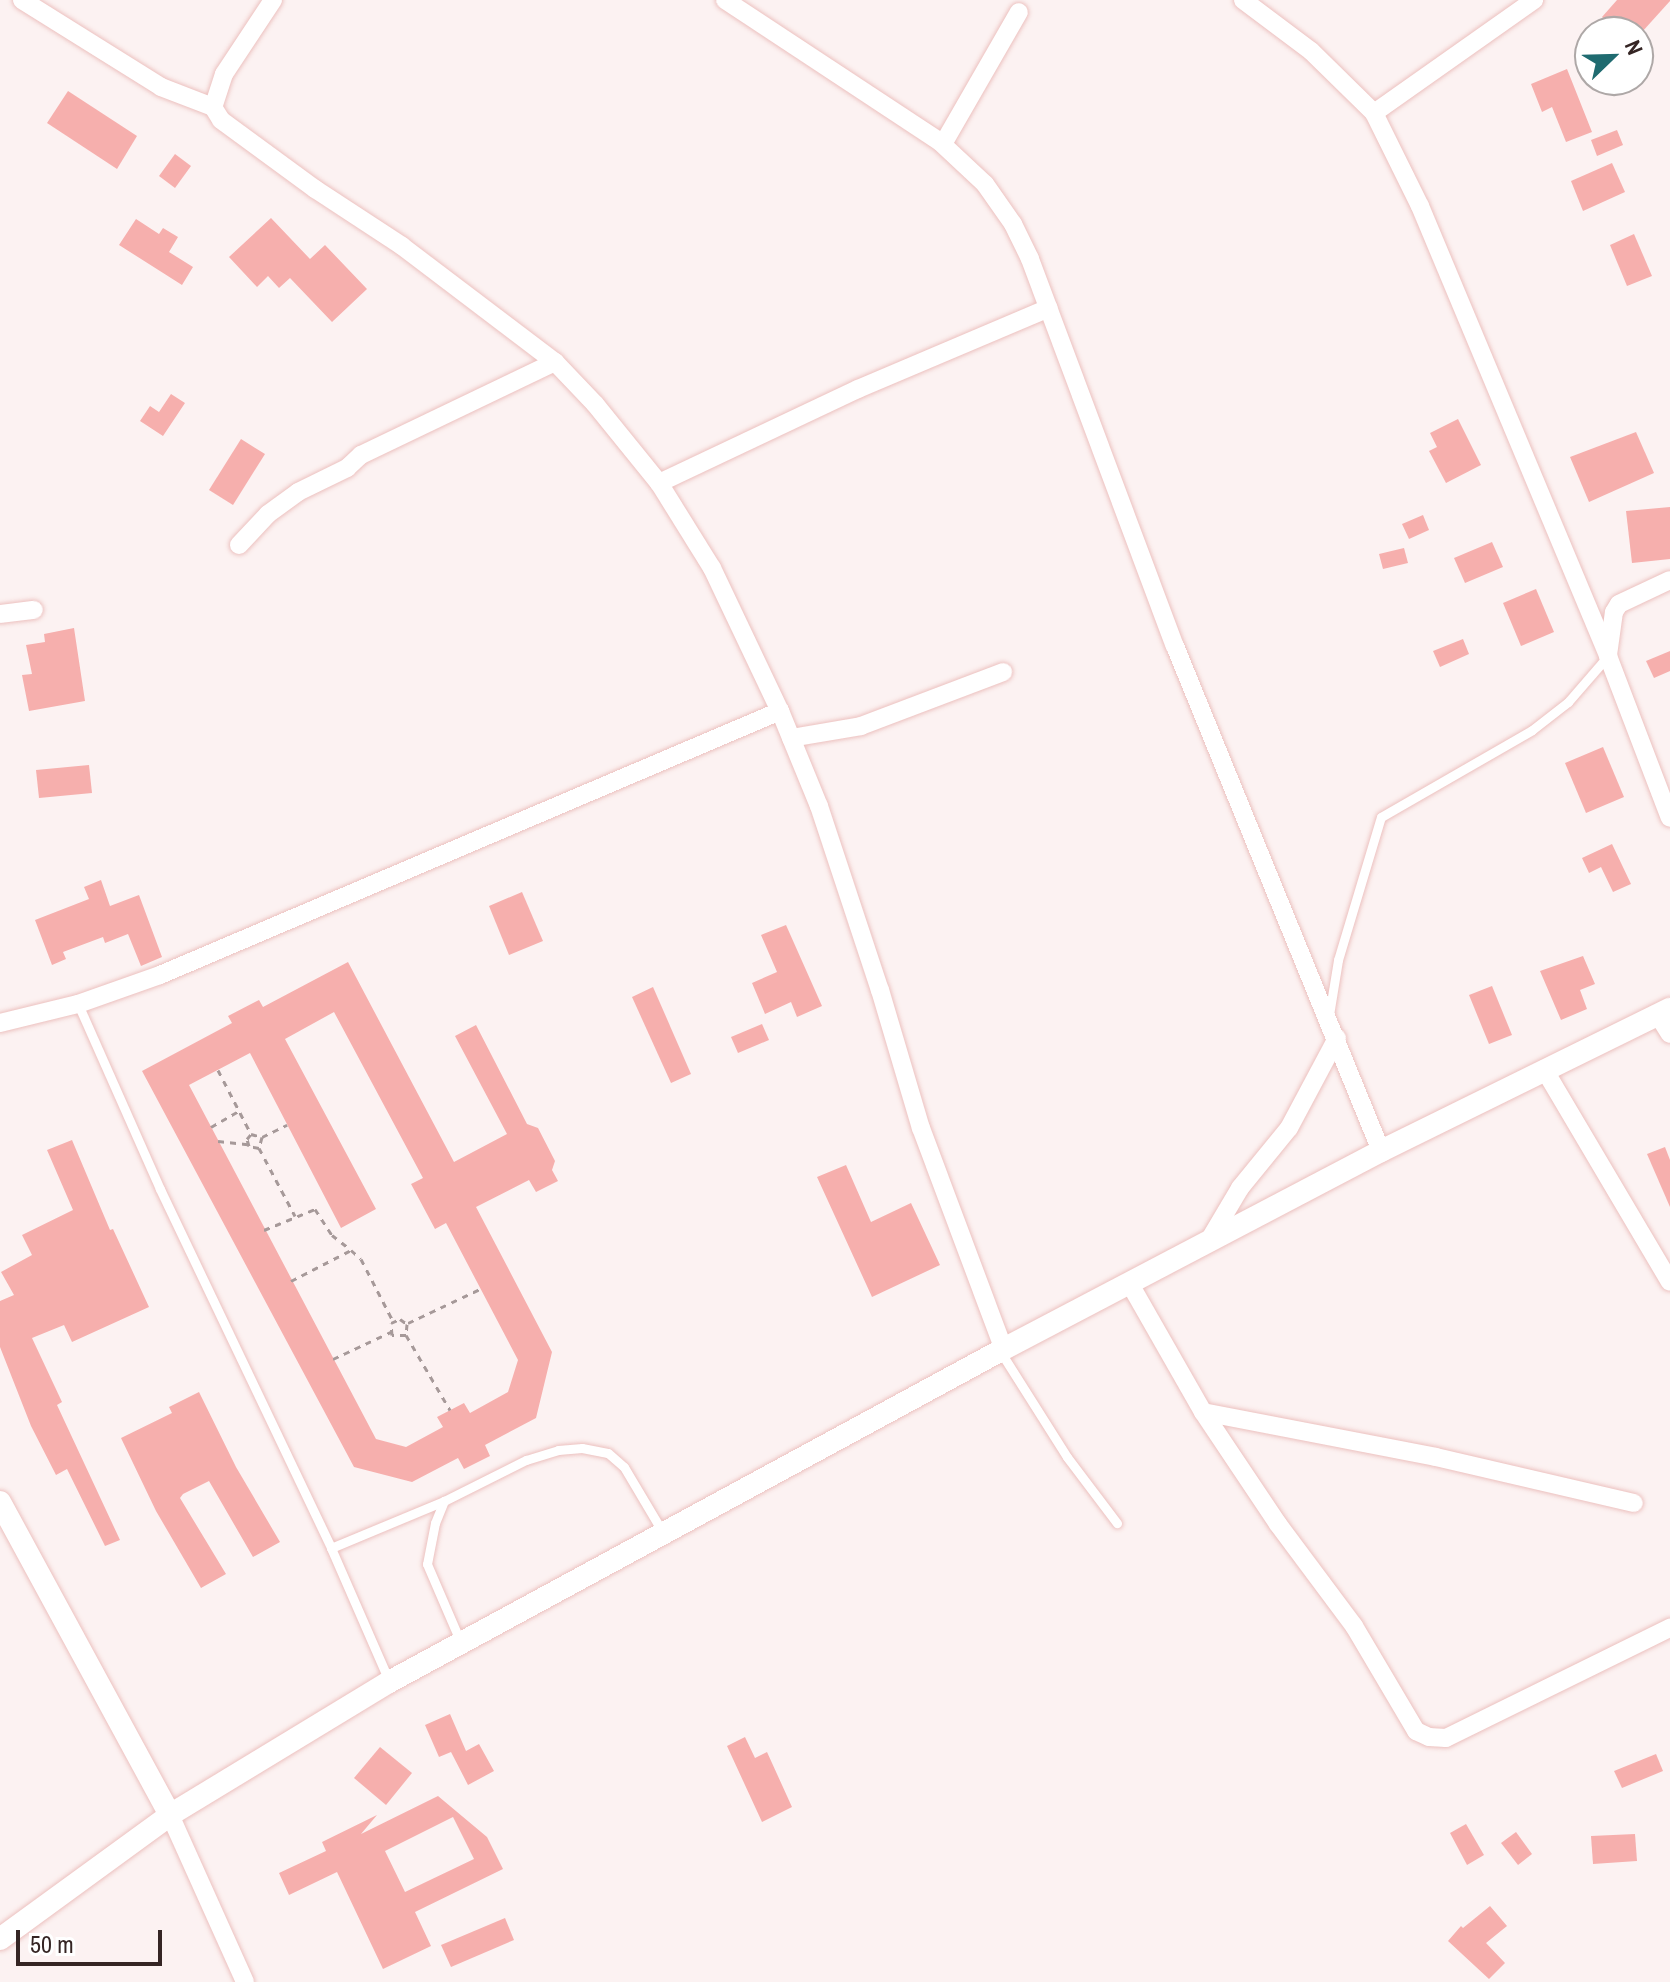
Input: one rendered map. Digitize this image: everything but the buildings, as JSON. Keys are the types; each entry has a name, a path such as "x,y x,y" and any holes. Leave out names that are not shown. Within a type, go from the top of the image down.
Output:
{"street":[{"path":"22,0 46,5 113,60 161,87 213,107 231,130 402,246 555,362 595,404 659,483 712,568 780,711 819,806 921,1128 1002,1350"},
{"path":"213,107 224,74 273,0"},
{"path":"725,0 943,144 1000,203 1030,259 1175,646 1381,1151"},
{"path":"1243,0 1311,51 1374,113 1420,206 1608,656 1670,818"},
{"path":"1374,113 1534,0"},
{"path":"943,144 1019,12"},
{"path":"659,483 858,389 1049,308"},
{"path":"239,545 268,514 298,492 347,468 361,455 555,362"},
{"path":"1608,656 1614,612 1619,604 1670,580"},
{"path":"0,614 34,610"},
{"path":"791,738 861,726 1003,672"},
{"path":"0,1023 78,1004 160,975 780,711"},
{"path":"0,1939 170,1815 389,1682 662,1531 1381,1151 1544,1069 1666,1019"},
{"path":"1208,1242 1240,1188 1289,1128 1337,1038"},
{"path":"1544,1069 1670,1282"},
{"path":"1130,1284 1203,1412 1278,1524 1354,1626 1409,1724 1423,1735 1446,1738 1670,1628"},
{"path":"1203,1412 1436,1457 1634,1503"},
{"path":"0,1502 170,1815 245,1982"}],"lane":[{"path":"1329,1018 1338,960 1381,817 1532,730 1568,702 1608,656"},
{"path":"78,1004 224,1329 331,1548 389,1682"},
{"path":"1002,1350 1067,1457 1117,1523"},
{"path":"331,1548 444,1501 526,1460 558,1450 582,1448 608,1453 624,1467 662,1531"},
{"path":"444,1501 432,1532 427,1564 461,1643"}],"path":[{"path":"218,1070 251,1134 248,1144"},
{"path":"211,1127 239,1111"},
{"path":"251,1134 262,1137 287,1125"},
{"path":"262,1137 259,1148 295,1216"},
{"path":"218,1141 259,1148"},
{"path":"264,1230 315,1209 332,1235 361,1259 393,1321 391,1332"},
{"path":"291,1281 351,1250"},
{"path":"407,1324 480,1289"},
{"path":"393,1321 400,1319 407,1324"},
{"path":"407,1324 406,1335 450,1410"},
{"path":"391,1332 398,1337 406,1335"},
{"path":"333,1359 391,1332"}]}
